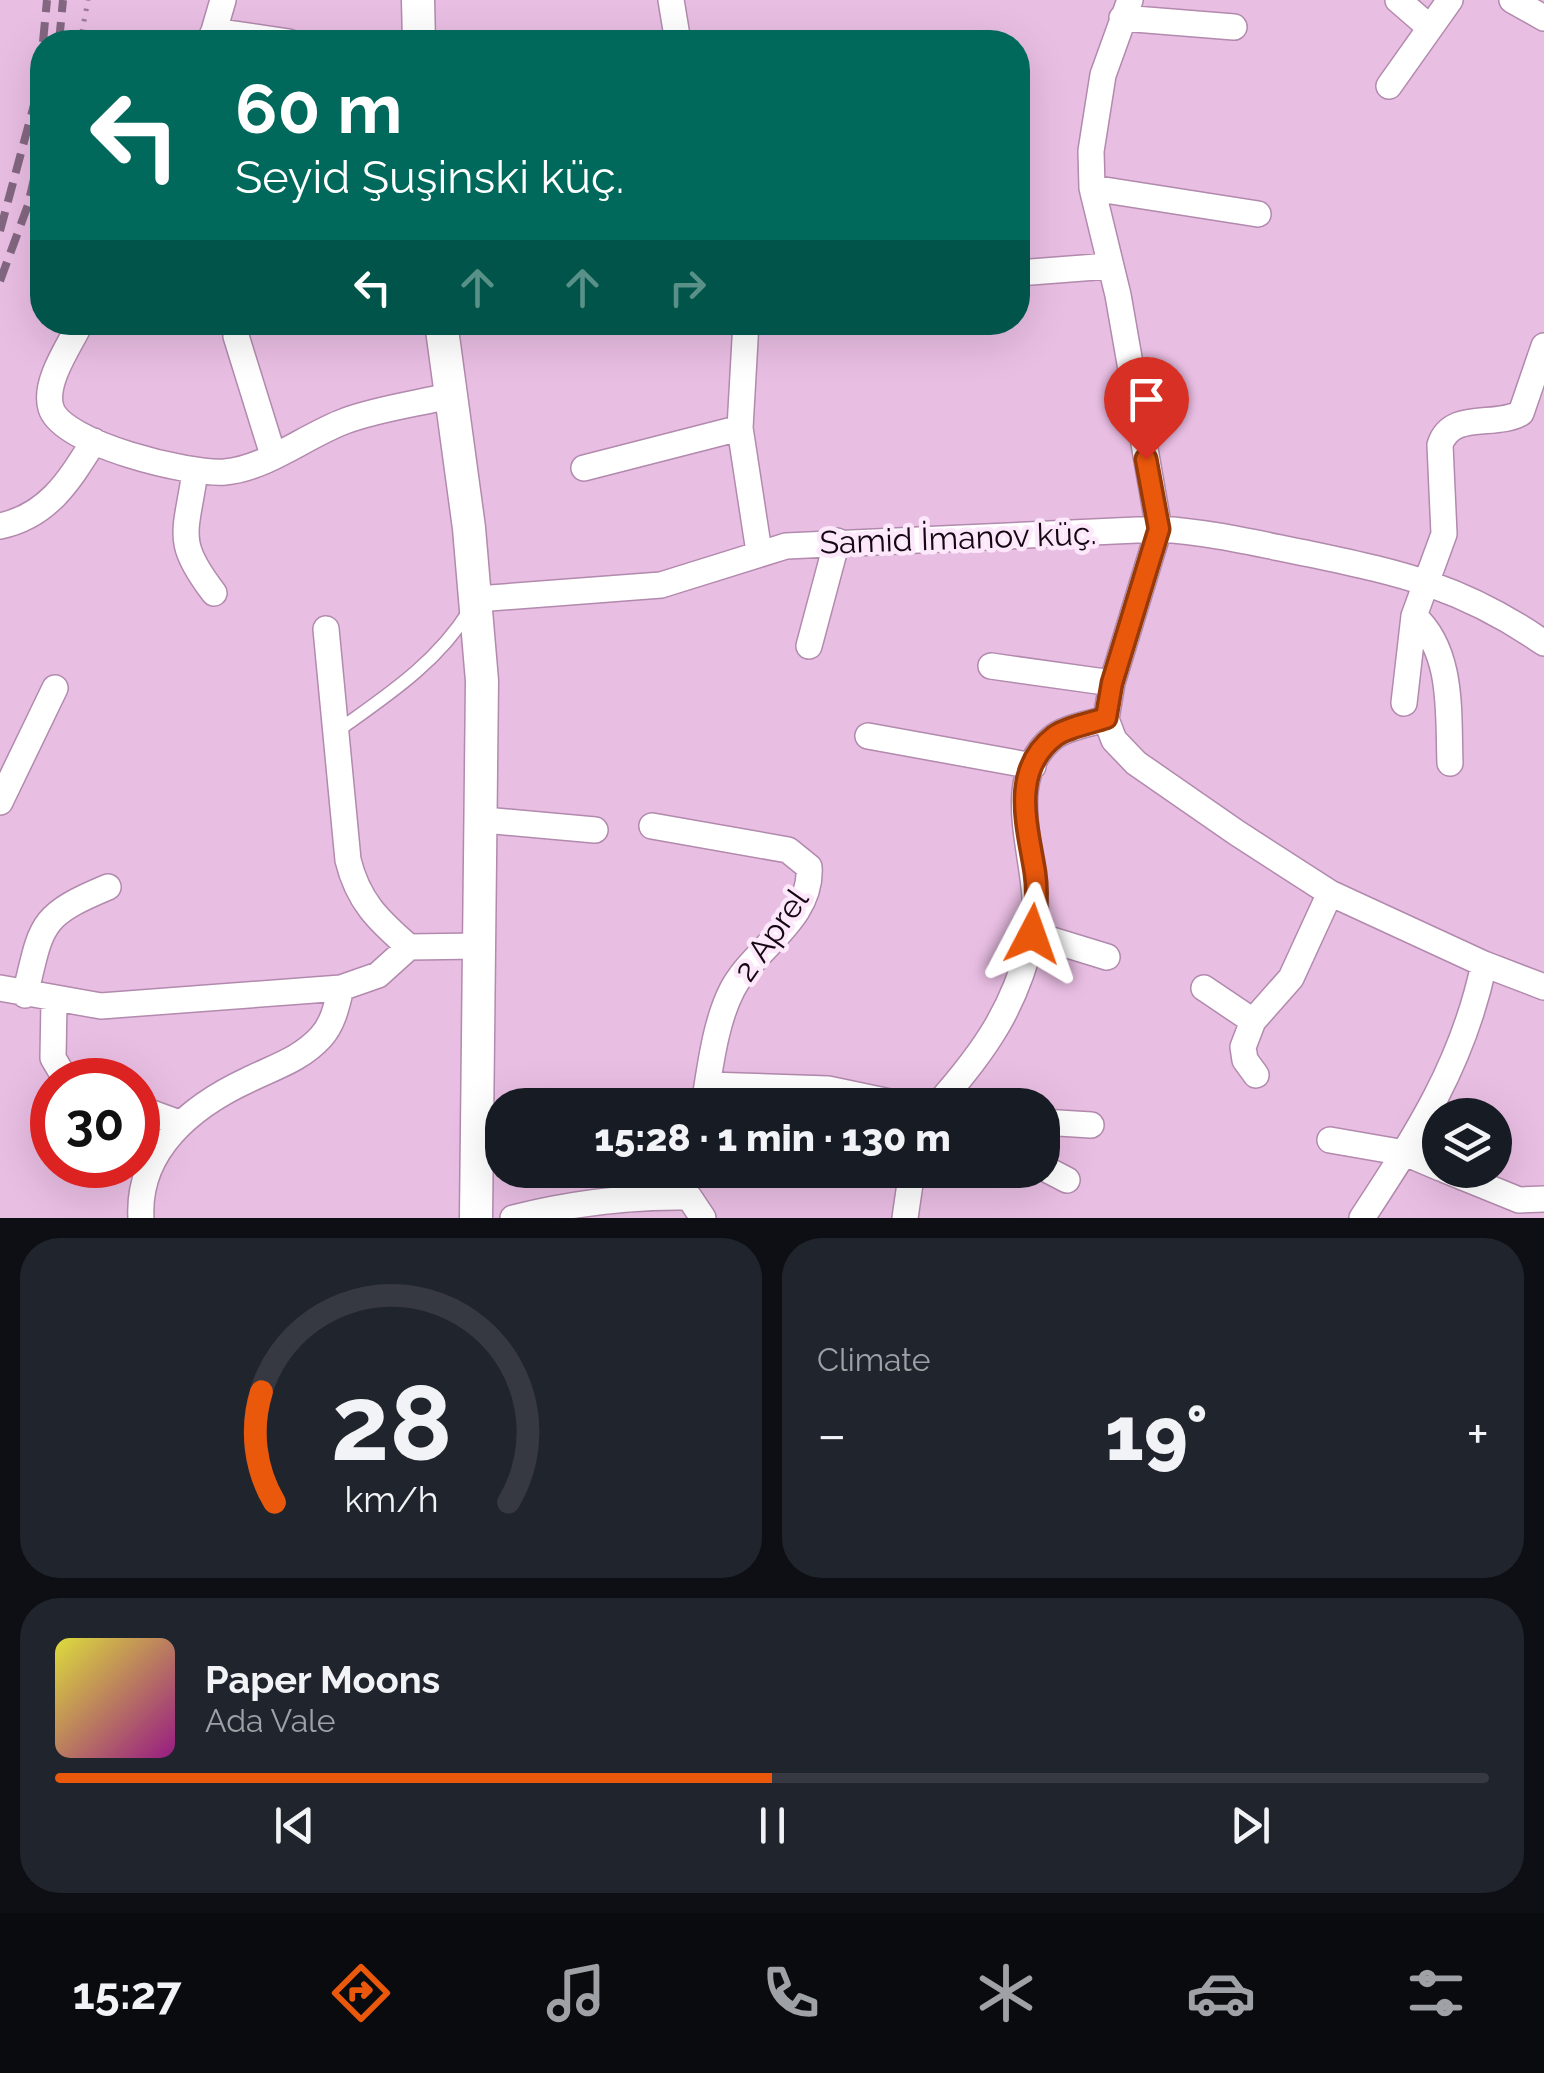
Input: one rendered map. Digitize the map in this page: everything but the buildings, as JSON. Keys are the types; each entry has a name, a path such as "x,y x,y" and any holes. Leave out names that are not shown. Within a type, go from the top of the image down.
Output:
{"street":[{"path":"213,30 223,0"},
{"path":"418,0 419,30"},
{"path":"670,0 676,30"},
{"path":"1398,0 1428,26"},
{"path":"1389,86 1450,0"},
{"path":"1512,0 1544,18"},
{"path":"1234,27 1126,9 1094,125 1092,188 1118,295 1159,529 1112,683 1106,718 1114,740 1136,764 1330,893 1484,964 1544,987"},
{"path":"1092,188 1258,214"},
{"path":"1030,272 1108,266"},
{"path":"75,335 53,380 51,410 64,427 94,442 195,472 226,472 273,456 347,420 449,396"},
{"path":"442,335 477,598 484,820 476,1218"},
{"path":"745,335 740,428 759,552"},
{"path":"236,336 273,456"},
{"path":"1404,703 1414,616 1444,534 1440,445 1444,433 1455,425 1511,418 1521,412 1544,346"},
{"path":"584,468 740,428"},
{"path":"0,526 40,512 57,495 94,442"},
{"path":"195,472 184,542 188,560 214,593"},
{"name":"Samid İmanov küç.","path":"477,598 662,584 759,552 837,542 1159,529 1217,534 1426,581 1482,602 1544,642"},
{"path":"809,646 837,542"},
{"path":"1414,616 1436,644 1446,686 1450,763"},
{"path":"326,629 355,889 372,915 409,947"},
{"path":"991,666 1112,683"},
{"path":"0,802 55,688"},
{"path":"951,1088 1001,1025 1032,934 1036,876 1022,818 1033,766 1057,734 1106,718"},
{"path":"868,736 1033,766"},
{"path":"484,820 594,830"},
{"name":"2 Aprel","path":"652,826 788,850 808,867 804,896 774,942 730,993 708,1088"},
{"path":"108,887 52,916 12,992 54,1001 147,1004 278,989 341,988 378,975 409,947 479,946"},
{"path":"1256,1075 1245,1060 1243,1047 1253,1021 1291,978 1330,893"},
{"path":"1032,934 1107,957"},
{"path":"1362,1218 1404,1153 1458,1055 1472,1022 1484,964"},
{"path":"141,1218 153,1160 179,1123 244,1081 301,1056 324,1034 341,988"},
{"path":"1204,988 1253,1021"},
{"path":"53,1058 54,1001"},
{"path":"160,1116 179,1123"},
{"path":"1060,1123 1090,1125"},
{"path":"1330,1140 1404,1153 1422,1161"},
{"path":"1060,1176 1067,1180"},
{"path":"905,1218 909,1188"},
{"path":"1489,1188 1519,1200 1544,1199"},
{"path":"513,1218 571,1204 696,1207"}],"lane":[{"path":"336,732 420,671 452,638 477,598"}],"path":[{"path":"82,30 88,0"}],"railway":[{"path":"44,30 47,0"},
{"path":"60,30 63,0"},
{"path":"0,231 30,120"},
{"path":"0,281 30,196"}],"route":[{"path":"1032,934 1037,906 1036,876 1022,818 1026,790 1033,766 1057,734 1106,718 1112,683 1159,529 1146,459"}]}
